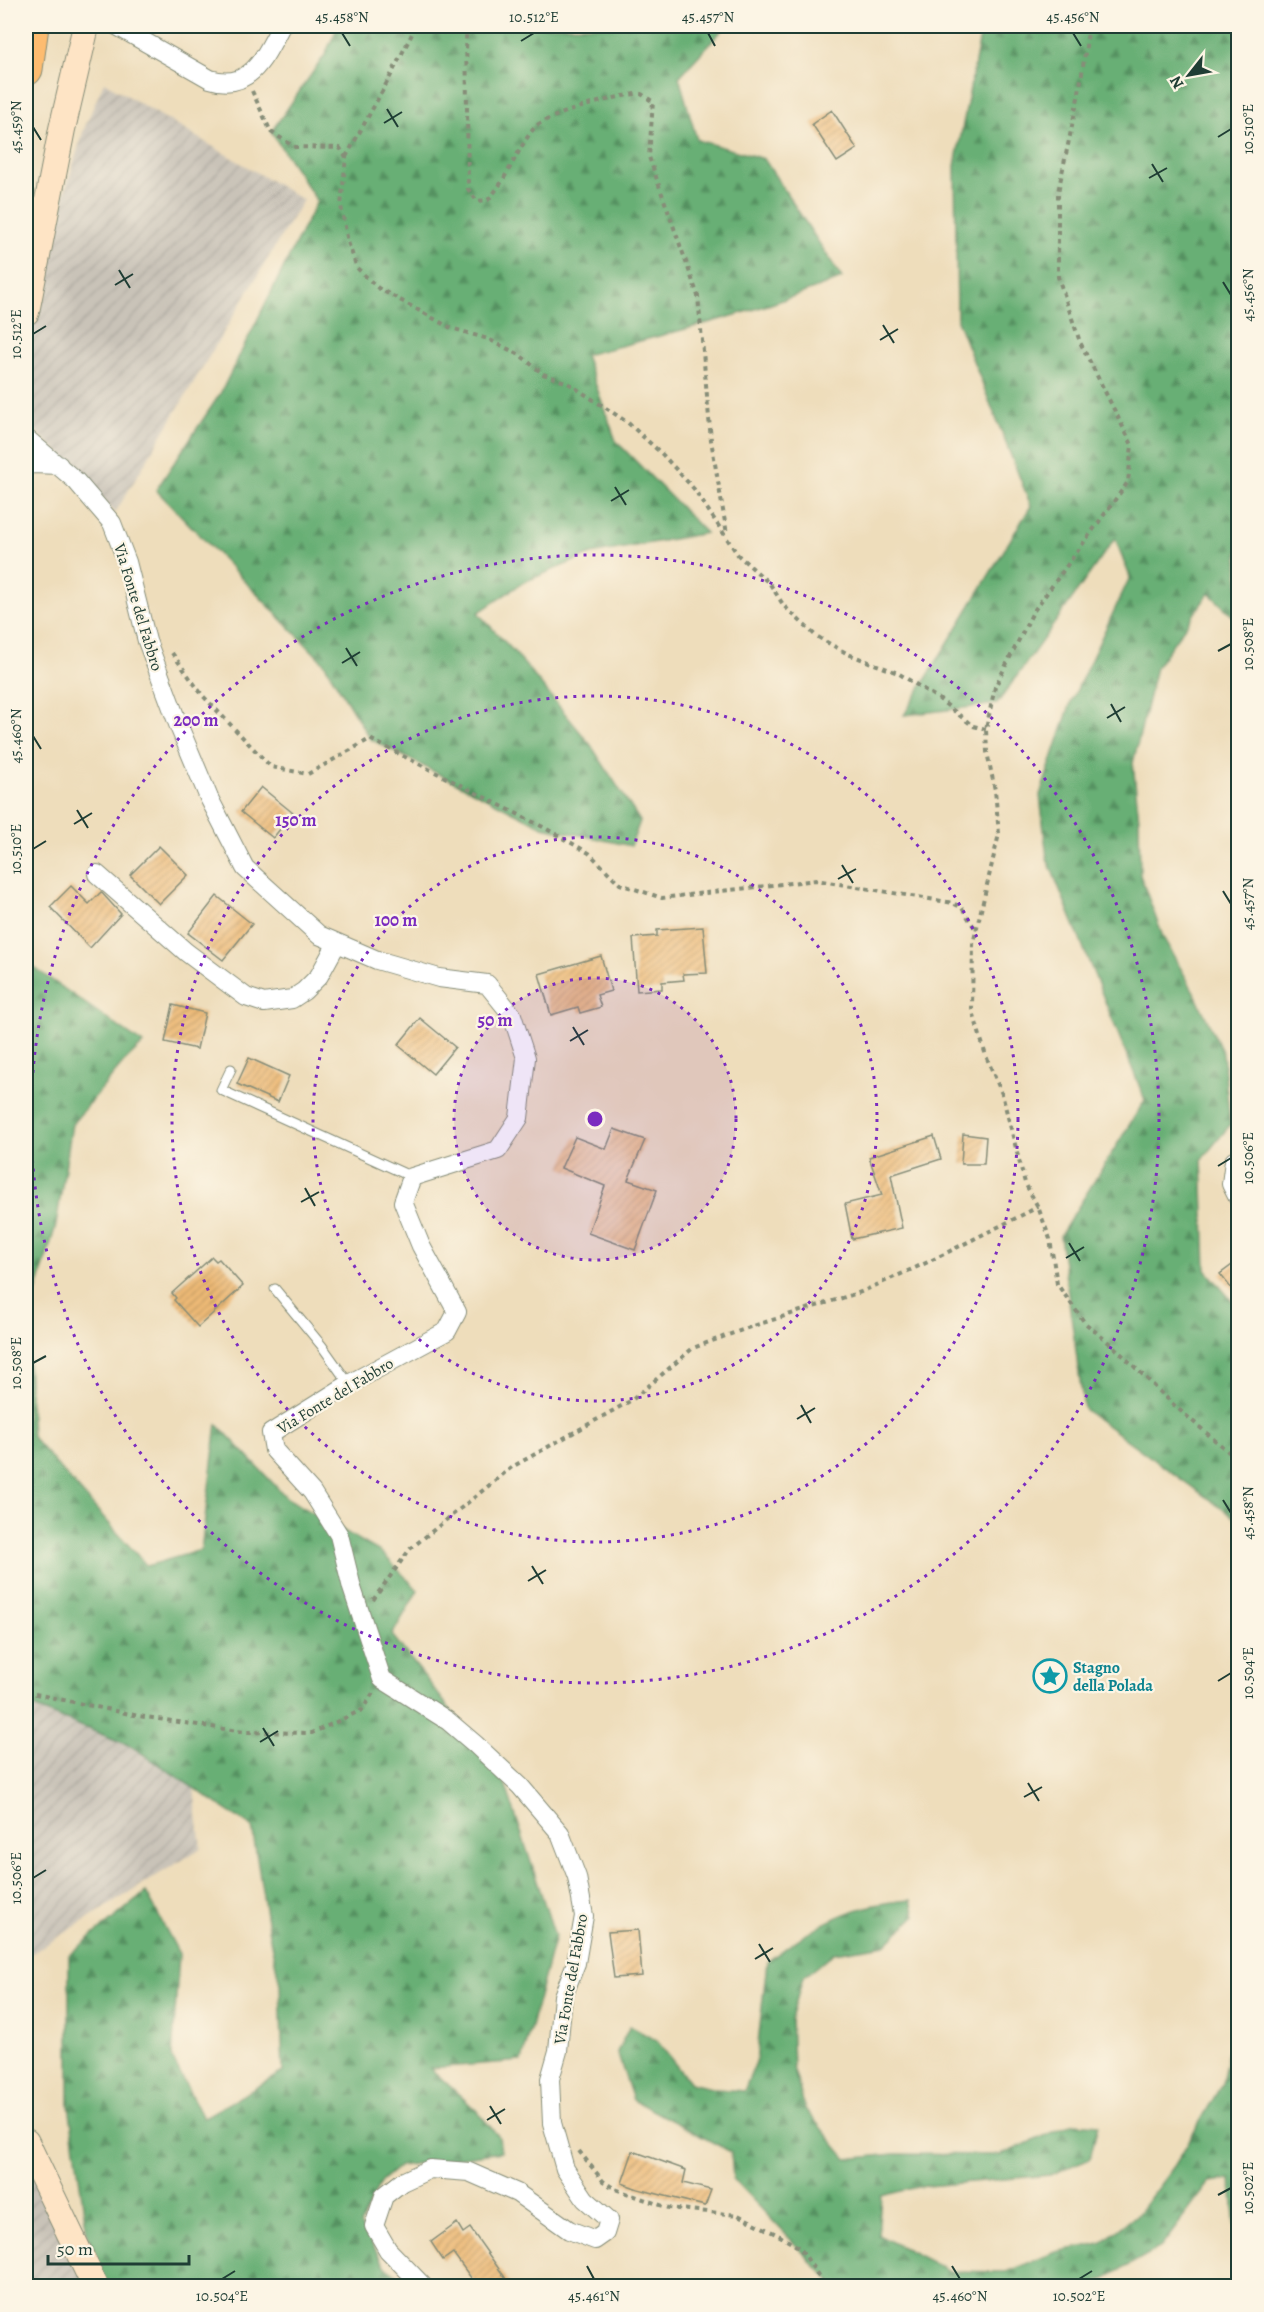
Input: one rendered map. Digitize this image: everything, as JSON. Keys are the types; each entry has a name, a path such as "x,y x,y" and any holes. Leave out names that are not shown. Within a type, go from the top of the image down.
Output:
{"highway":[{"path":"26,69 32,26"}],"street":[{"path":"26,312 62,129 86,26"},
{"path":"117,26 210,79 223,83 246,76 267,53 281,26"},
{"name":"Via Fonte del Fabbro","path":"26,438 59,465 95,501 112,523 127,562 147,641 209,798 245,868 319,935 377,960 439,978 488,984 512,1015 526,1058 519,1118 498,1150 412,1177 403,1202 421,1246 457,1312 447,1331 349,1384 271,1433 273,1450 312,1492 339,1535 382,1680 448,1721 520,1786 560,1833 577,1877 584,1916 576,1963 564,1996 558,2051 550,2079 552,2123 565,2169 585,2199 609,2220 605,2233 595,2240 569,2230 517,2193 469,2172 430,2169 402,2182 384,2196 374,2226 388,2250 423,2286"},
{"path":"26,466 59,465"},
{"path":"97,874 186,952 246,997 264,1003 292,999 304,991 319,976 337,943"},
{"path":"1233,1161 1231,1184 1239,1198"},
{"path":"26,2142 95,2286"}],"lane":[{"path":"231,1069 221,1090 412,1177"},
{"path":"275,1289 322,1346 349,1384"}],"path":[{"path":"416,26 346,157 341,206 348,242 357,268 378,288 451,328 488,339 520,355 543,374 568,383 627,422 694,489 738,555 770,584 784,606 816,636 848,654 898,673 939,699 973,726 986,729"},
{"path":"466,26 468,189 477,201 488,200 498,190 537,124 564,111 640,94 653,101 649,157 698,296 711,440 728,537"},
{"path":"1089,26 1079,93 1058,192 1058,277 1080,342 1132,445 1128,482 1033,612 995,687 986,729 987,752 995,790 999,834 973,944 972,1009 986,1056 1002,1094 1025,1183 1038,1207 1050,1239 1057,1284 1085,1323 1114,1347 1175,1406 1239,1460"},
{"path":"246,76 271,132 295,147 340,148 346,157"},
{"path":"170,649 203,696 271,767 308,774 369,739 553,832 589,853 620,884 662,898 816,880 953,903 962,908 977,930"},
{"path":"362,1616 410,1550 512,1467 632,1400 693,1348 750,1327 861,1292 928,1262 1038,1207"},
{"path":"26,1692 139,1716 244,1732 312,1733 362,1710 382,1680"},
{"path":"576,2141 579,2151 603,2181 615,2189 669,2208 738,2215 800,2248 825,2286"}],"shaded area":[{"path":"104,82 303,200 115,513 77,469 31,427 26,415 26,320 84,129"},
{"path":"26,1704 131,1746 194,1788 201,1848 26,1957"},
{"path":"26,2142 96,2286 26,2286"}],"green space":[{"path":"338,26 726,26 679,77 697,140 764,159 842,278 747,312 585,355 616,441 706,533 591,554 524,582 478,613 516,654 590,744 640,821 631,846 543,827 370,739 324,663 156,490 220,394 317,201 271,132 325,55"},
{"path":"982,26 1238,26 1238,621 1209,593 1156,667 1133,763 1139,820 1140,875 1163,937 1194,992 1223,1054 1230,1125 1202,1159 1206,1270 1238,1308 1238,1520 1084,1409 1060,1236 1145,1100 1047,858 1040,795 1071,702 1130,577 1115,538 997,704 904,715 1031,506 957,320 955,166"},
{"path":"26,962 143,1044 124,1062 72,1124 56,1225 26,1325"},
{"path":"26,1325 32,1437 147,1566 201,1550 217,1424 287,1498 382,1553 418,1590 392,1635 503,1777 555,1936 522,2061 430,2068 477,2111 499,2137 501,2152 399,2166 381,2181 360,2225 386,2267 413,2286 105,2286 89,2248 69,2105 69,1955 146,1892 179,1954 172,2058 203,2118 283,2072 280,1984 269,1934 252,1827 131,1746 26,1704"},
{"path":"911,1900 915,1916 885,1945 834,1953 803,1977 791,2019 793,2067 805,2109 847,2159 894,2154 1001,2155 1074,2123 1098,2125 1090,2158 1050,2175 917,2187 881,2196 878,2235 949,2271 1006,2272 1056,2252 1101,2243 1138,2214 1175,2165 1222,2084 1231,2037 1238,2016 1238,2269 1231,2179 1210,2182 1161,2247 1097,2283 1098,2286 835,2286 733,2179 731,2152 633,2100 617,2052 630,2026 657,2041 690,2083 716,2089 744,2091 756,2062 767,1962 818,1927 850,1912 868,1906"}],"building":[{"path":"832,110 857,149 837,162 812,124"},
{"path":"261,787 293,813 273,838 241,812"},
{"path":"159,846 188,875 159,904 130,875"},
{"path":"71,886 89,904 101,892 121,914 90,948 50,907"},
{"path":"217,896 252,924 223,960 188,933"},
{"path":"703,927 707,973 683,974 684,980 662,982 662,989 637,991 633,938 657,936 657,930"},
{"path":"601,956 611,991 597,995 601,1007 580,1013 578,1007 551,1015 539,974"},
{"path":"173,1005 205,1013 197,1049 165,1042"},
{"path":"420,1018 455,1047 433,1074 398,1045"},
{"path":"249,1058 289,1076 278,1102 237,1084"},
{"path":"614,1129 645,1140 628,1180 657,1190 635,1250 588,1233 605,1186 561,1168 575,1137 606,1149"},
{"path":"963,1134 986,1137 984,1164 961,1164"},
{"path":"934,1136 941,1159 891,1175 902,1228 852,1239 845,1204 882,1195 869,1157"},
{"path":"212,1257 216,1261 219,1259 243,1286 198,1327 174,1300 176,1298 172,1293"},
{"path":"1239,1260 1239,1298 1220,1274"},
{"path":"638,1930 642,1976 614,1978 608,1932"},
{"path":"633,2151 686,2170 683,2183 711,2190 705,2206 622,2183"},
{"path":"457,2223 463,2233 470,2228 511,2286 477,2286 453,2253 443,2260 431,2242"}],"place":[{"name":"Stagno della Polada","path":"1050,1676"}]}
